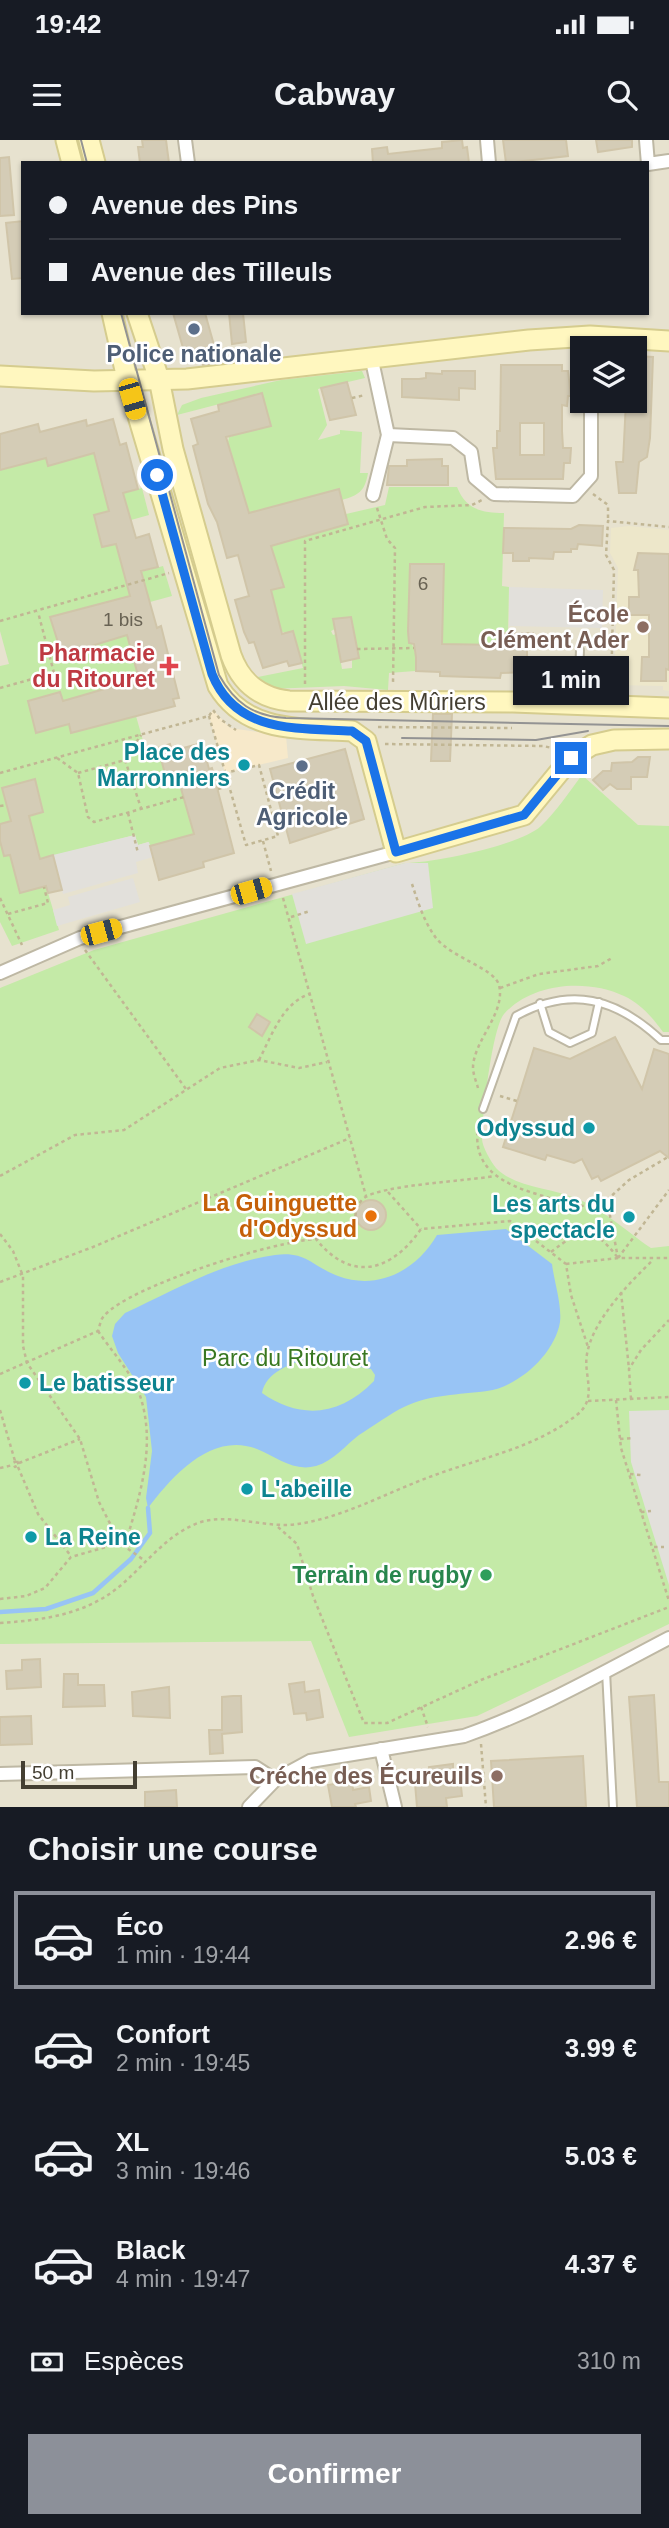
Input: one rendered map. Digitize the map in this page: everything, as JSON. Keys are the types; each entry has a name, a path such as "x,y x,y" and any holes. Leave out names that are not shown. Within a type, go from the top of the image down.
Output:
{"street":[{"path":"66,140 71,161"},
{"path":"89,140 94,161"},
{"path":"185,140 188,161"},
{"path":"486,140 489,161"},
{"path":"646,140 648,161"},
{"path":"649,164 669,161"},
{"name":"Allée des Mûriers","path":"113,315 127,379 150,451 212,674 228,700 257,721 370,736"},
{"name":"Allée des Mûriers","path":"138,315 159,379 173,449 231,655 241,676 255,691 274,699 305,702 386,700 669,708"},
{"path":"647,341 669,341"},
{"path":"0,376 94,381 187,379 371,356 570,343"},
{"path":"371,356 388,435 373,495"},
{"path":"388,435 453,438 471,452 475,478 494,494 573,496 591,476 591,413"},
{"path":"370,736 396,852"},
{"path":"0,973 80,938 524,815 571,758 606,740 669,739"},
{"path":"249,1807 275,1780 310,1761 480,1731 538,1706 669,1638"},
{"path":"381,1749 395,1807"},
{"path":"0,1774 255,1767 275,1780"}],"lane":[{"path":"578,706 580,650"},
{"path":"483,1109 516,1016 540,1003 572,997 599,1002 639,1019 662,1040 669,1040"},
{"path":"540,1003 549,1032 570,1043 592,1033 599,1002"},
{"path":"606,1671 613,1807"}],"path":[{"path":"352,398 357,397"},
{"path":"582,486 608,505 606,555 614,570 610,707"},
{"path":"305,702 305,541 425,507 472,505 494,494"},
{"path":"370,736 386,700 393,648 395,548 387,539 373,495"},
{"path":"608,521 669,527"},
{"path":"0,621 172,572"},
{"path":"0,688 54,673 37,611"},
{"path":"358,649 414,648"},
{"path":"0,773 209,716 213,710"},
{"path":"209,716 225,773 246,845 278,836 259,765 225,773"},
{"path":"370,736 512,728"},
{"path":"78,774 125,760 141,734"},
{"path":"370,736 543,746 559,750 571,758"},
{"path":"57,758 78,774 88,817 94,822 184,797"},
{"path":"125,760 141,808"},
{"path":"218,789 229,786"},
{"path":"0,807 6,805"},
{"path":"128,813 138,853"},
{"path":"263,841 272,873"},
{"path":"412,884 421,911 437,938 459,958 488,971 500,988 498,1002 473,1064 483,1109 476,1134 479,1152 494,1176 520,1190 576,1206 607,1200 629,1180 668,1157"},
{"path":"8,914 48,904 44,887"},
{"path":"278,894 283,897 290,916 327,1062 366,1196"},
{"path":"0,898 22,945"},
{"path":"290,916 310,911"},
{"path":"87,953 186,1088"},
{"path":"500,988 539,974 598,966 612,958"},
{"path":"259,1060 285,1011 295,999 309,993"},
{"path":"0,1176 75,1135 124,1130 220,1068 259,1060 299,1068 327,1062"},
{"path":"504,1097 517,1101"},
{"path":"0,1282 23,1276 350,1138"},
{"path":"0,1374 98,1331 102,1317 117,1305 211,1264 297,1240 316,1238 355,1223 358,1204 366,1196 494,1176"},
{"path":"618,1258 669,1190"},
{"path":"388,1191 421,1229"},
{"path":"607,1200 616,1234 618,1258"},
{"path":"316,1238 337,1260 365,1267 392,1260 421,1229 510,1221 566,1264 588,1347"},
{"path":"550,1253 573,1235 593,1233 604,1239 618,1258"},
{"path":"0,1234 13,1251 23,1276 23,1346 27,1363 80,1439 99,1502 120,1543"},
{"path":"566,1264 618,1258 669,1258"},
{"path":"0,1623 78,1611 119,1586 145,1561 198,1523 220,1519 278,1527 344,1513 446,1470 535,1440 579,1413 588,1401 590,1391 585,1362 588,1347 621,1291 653,1260"},
{"path":"621,1291 631,1399"},
{"path":"629,1369 641,1350 669,1320"},
{"path":"98,1331 137,1389 146,1423 147,1464 125,1545"},
{"path":"588,1401 669,1397"},
{"path":"617,1400 620,1439 629,1474 669,1601"},
{"path":"0,1410 16,1464 38,1514 71,1557"},
{"path":"620,1439 633,1438"},
{"path":"0,1468 80,1439"},
{"path":"629,1474 641,1475"},
{"path":"641,1512 651,1511"},
{"path":"278,1527 297,1544 313,1596 364,1723 387,1723 481,1679 669,1607"},
{"path":"0,1599 26,1596 45,1588 71,1557 120,1543 145,1561"},
{"path":"652,1547 664,1547"},
{"path":"421,1707 432,1741"},
{"path":"480,1731 486,1807"}],"shaded area":[{"path":"0,140 669,140 669,1807 0,1807"},
{"name":"École Clément Ader","path":"629,526 669,530 669,691 663,690 663,686 614,685 618,568 610,553 611,528"},
{"path":"509,587 603,590 602,628 509,626"},
{"path":"213,710 230,728 286,736 288,758 225,773 209,716"},
{"path":"135,835 138,845 149,842 153,857 136,862 138,873 63,894 53,855"},
{"path":"405,863 428,863 433,908 306,944 292,894"},
{"path":"133,878 140,902 57,926 53,910 70,905 68,897"},
{"path":"669,1410 669,1585 631,1462 629,1411"}],"green space":[{"path":"362,371 365,378 318,389 327,425 318,440 340,434 340,430 362,432 360,473 368,473 367,479 360,491 342,500 338,489 249,513 228,442 229,437 271,425 262,393 177,415 182,405 201,398 281,380"},
{"path":"94,453 105,497 142,488 149,515 131,520 127,506 94,515 102,547 116,544 125,576 163,566 172,596 150,602 147,592 51,617 62,655 127,635 138,675 128,684 63,701 60,692 28,701 37,733 69,724 72,733 136,716 145,748 157,746 167,781 179,778 194,834 150,846 148,842 138,845 135,835 40,859 29,816 43,811 34,779 2,788 11,821 0,824 0,666 9,664 0,631 0,470 46,458 48,466"},
{"path":"389,487 457,487 465,501 476,509 504,513 502,586 509,587 508,633 502,633 501,645 442,644 444,565 411,564 408,630 416,657 415,671 389,673 388,690 344,686 270,689 253,678 303,668 293,632 285,633 279,630 268,591 284,586 271,546 348,524 346,514 385,505","holes":["351,617 359,658 352,660 352,668 342,669 336,634 333,635 331,631 335,629 333,619"]},
{"name":"Parc du Ritouret","path":"582,775 638,825 669,826 669,1032 663,1032 636,1003 624,996 594,987 545,990 516,1003 504,1014 496,1036 482,1139 492,1162 504,1174 523,1183 585,1202 651,1248 669,1246 669,1624 477,1716 349,1737 311,1641 0,1644 0,988 94,950 405,863 455,856 515,840 541,826"},
{"path":"0,841 4,856 10,855 20,893 46,886 59,930 12,946 0,922"}],"water":[{"path":"506,1229 552,1264 560,1322 551,1346 533,1367 499,1388 434,1397 404,1407 316,1466 292,1465 257,1449 240,1445 209,1451 181,1471 148,1508 146,1498 152,1451 146,1397 118,1353 112,1336 115,1324 125,1313 217,1271 275,1255 302,1257 329,1272 353,1280 382,1279 419,1258 437,1235","holes":["309,1358 371,1369 375,1375 374,1381 361,1393 334,1407 306,1410 277,1402 262,1393 274,1374"]}],"building":[{"path":"142,140 166,140 169,161 140,161 138,147 143,147"},
{"path":"462,140 463,148 467,147 469,161 373,161 372,149 387,147 388,154 442,148 442,142"},
{"path":"503,140 566,140 568,156 506,161"},
{"path":"596,140 632,140 632,147 598,152"},
{"path":"9,157 14,215 0,216 0,158"},
{"path":"21,221 21,278 12,279 6,223"},
{"name":"Police nationale","path":"174,315 206,315 214,345 207,347 209,364 203,365 197,350 185,355"},
{"path":"229,315 243,315 246,342 232,344"},
{"path":"647,357 653,357 650,438 647,457 639,462 636,493 619,493 616,462 623,462 625,413 647,413"},
{"path":"501,365 562,365 562,371 568,371 570,396 567,406 562,405 562,431 563,448 571,448 570,463 564,463 563,479 496,479 493,448 497,448 497,431 500,431","holes":["520,423 544,423 544,455 520,455"]},
{"path":"442,371 475,371 475,389 459,388 459,400 402,397 402,379 426,378 426,373 442,374"},
{"path":"347,382 356,415 330,420 321,388"},
{"path":"262,393 271,426 226,437 249,513 339,489 348,524 271,546 284,587 271,590 282,634 293,631 302,663 289,666 287,661 263,668 254,642 249,643 244,632 235,600 249,596 238,555 227,558 217,522 208,504 193,446 198,444 191,419 219,411 218,405"},
{"path":"113,419 120,445 126,443 138,489 123,493 136,538 149,534 158,567 141,571 157,628 161,626 179,698 173,699 175,706 71,733 69,724 36,733 28,701 60,692 63,701 139,679 127,635 62,655 50,617 130,596 116,544 102,547 94,515 109,511 94,453 48,466 46,458 0,470 0,434 38,424 40,432 86,420 87,426"},
{"path":"442,459 442,466 448,466 448,485 387,485 389,466 407,466 407,460"},
{"path":"579,525 603,526 602,546 578,544 577,549 571,549 571,552 554,552 553,559 529,558 529,561 513,561 513,553 503,553 504,528 571,529"},
{"path":"638,553 669,554 669,670 666,669 666,681 641,681 642,657 649,657 649,615 629,615 629,597 639,597 638,570 634,570"},
{"path":"410,564 444,564 442,644 501,645 502,633 533,633 533,647 527,647 527,672 501,673 500,678 440,676 440,672 416,671 414,644 409,643 408,631"},
{"path":"351,617 359,658 341,662 333,619"},
{"path":"433,714 452,714 450,761 431,761"},
{"path":"202,743 209,769 212,768 234,853 203,862 204,867 159,880 150,846 194,834 178,778 167,781 158,748 170,744 172,751"},
{"path":"345,749 364,819 290,843 270,769"},
{"path":"638,757 650,757 647,777 631,777 631,789 617,789 610,784 603,790 593,780 603,771 611,771 612,763 632,762"},
{"path":"35,779 43,812 29,816 40,859 53,855 62,890 48,893 46,886 20,893 10,855 4,856 0,841 0,824 11,821 2,788"},
{"path":"257,1014 270,1022 262,1036 249,1027"},
{"name":"Odyssud","path":"615,1037 642,1089 654,1049 669,1054 669,1158 660,1151 601,1181 598,1176 592,1179 582,1159 574,1163 547,1155 545,1160 503,1147 534,1048 570,1059"},
{"name":"La Guinguette d'Odyssud","path":"371,1200 377,1201 385,1209 385,1221 377,1229 371,1230 365,1229 357,1221 356,1215 357,1209 365,1201"},
{"path":"40,1659 41,1687 7,1689 6,1671 22,1670 22,1660"},
{"path":"64,1674 78,1674 78,1685 104,1685 105,1706 63,1707"},
{"path":"304,1682 305,1692 319,1690 323,1717 307,1720 306,1713 294,1714 289,1684"},
{"path":"169,1687 170,1718 133,1716 132,1692"},
{"path":"654,1695 659,1782 669,1782 669,1807 637,1807 629,1697"},
{"path":"241,1696 242,1732 222,1734 223,1753 210,1754 209,1730 222,1730 222,1697"},
{"path":"31,1716 32,1744 0,1745 0,1717"},
{"path":"583,1756 586,1807 494,1807 491,1761"},
{"path":"453,1764 453,1770 459,1769 462,1796 446,1798 447,1807 417,1807 415,1783 431,1781 429,1767"},
{"path":"352,1781 353,1790 369,1787 371,1801 355,1804 356,1807 332,1807 328,1785"},
{"path":"176,1790 177,1807 145,1807 145,1792"}],"waterway":[{"path":"0,1612 46,1609 93,1593 131,1559 150,1533 148,1508"}],"tram line":[{"path":"81,140 86,161"},
{"path":"122,315 219,675 246,706 264,714 286,718 669,726"},
{"path":"402,738 536,740 588,731"}],"place":[{"name":"Police nationale","path":"194,329"},
{"name":"École Clément Ader","path":"643,627"},
{"name":"Pharmacie du Ritouret","path":"169,666"},
{"name":"Place des Marronniers","path":"244,765"},
{"name":"Crédit Agricole","path":"302,766"},
{"name":"Odyssud","path":"589,1128"},
{"name":"La Guinguette d'Odyssud","path":"371,1216"},
{"name":"Les arts du spectacle","path":"629,1217"},
{"name":"Le batisseur","path":"25,1383"},
{"name":"L'abeille","path":"247,1489"},
{"name":"La Reine","path":"31,1537"},
{"name":"Terrain de rugby","path":"486,1575"},
{"name":"Créche des Écureuils","path":"497,1776"}],"route":[{"path":"157,475 212,674 222,693 240,712 261,723 281,727 352,731 361,736 366,741 396,852 524,815 571,758"}]}
